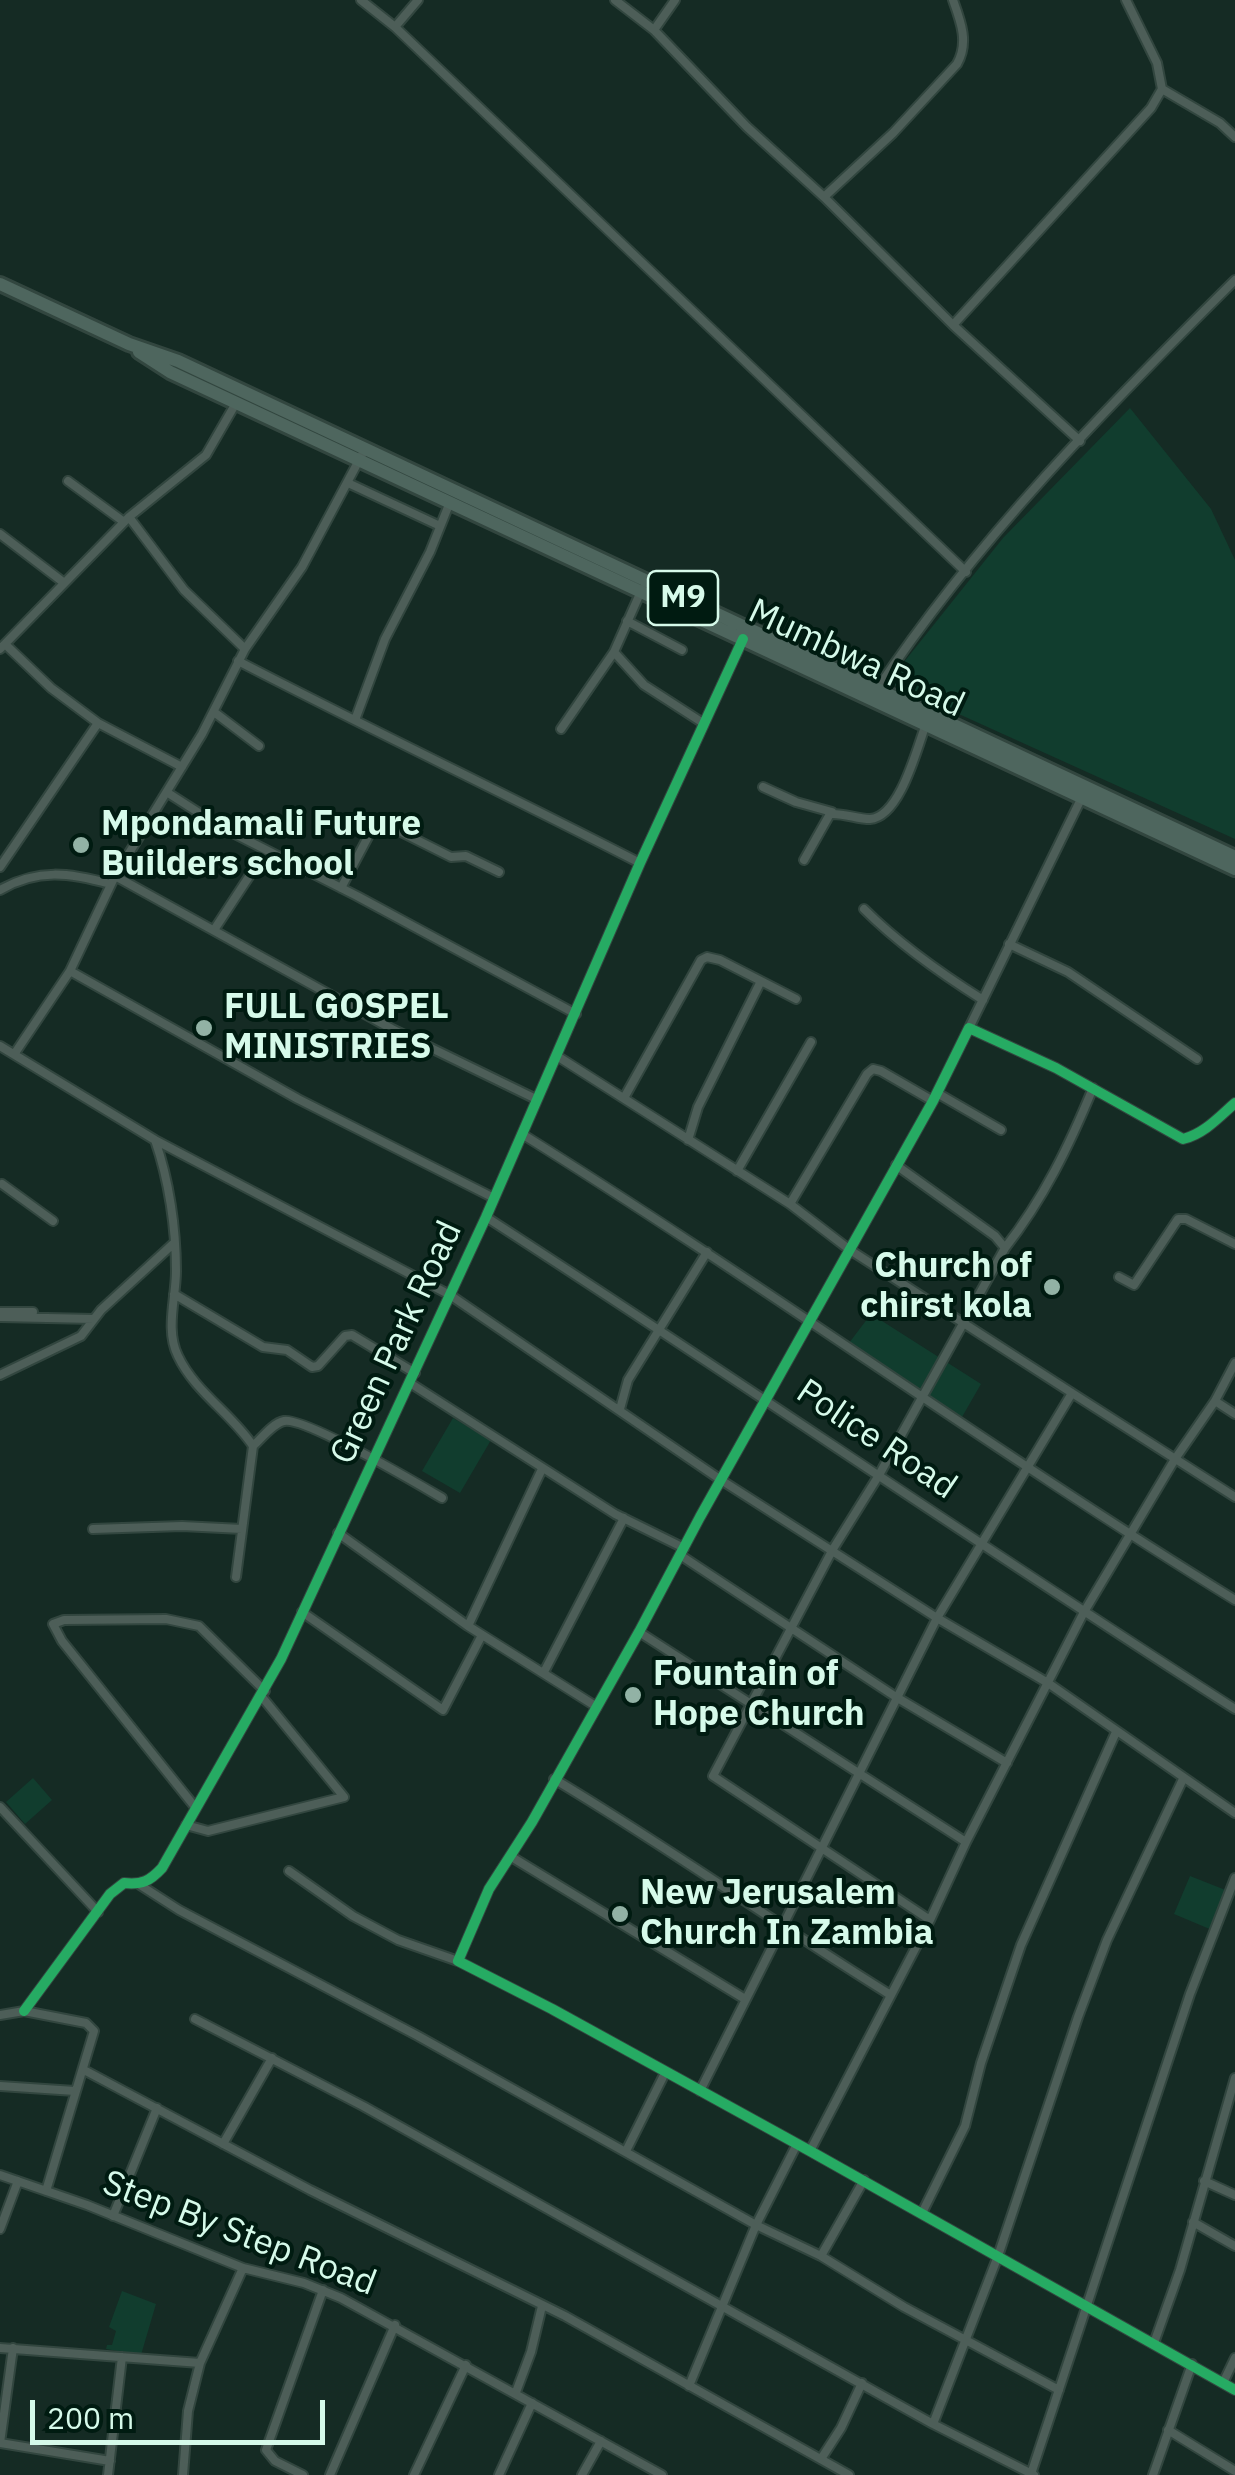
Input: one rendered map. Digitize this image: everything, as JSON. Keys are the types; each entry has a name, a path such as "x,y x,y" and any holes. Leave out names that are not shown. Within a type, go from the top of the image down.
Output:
{"main road":[{"name":"Mumbwa Road","path":"0,284 129,344 178,361 362,454 976,741 1235,857"},
{"name":"Mumbwa Road","path":"129,344 161,368 362,454 450,502 644,586 743,639 875,694 926,724 976,741 1082,797 1235,869"}],"street":[{"path":"361,0 395,27 966,572"},
{"path":"395,27 418,0"},
{"path":"615,0 654,30 747,127 1080,441"},
{"path":"654,30 675,0"},
{"path":"824,197 894,134 957,64 964,53 964,37 953,0"},
{"path":"953,325 1150,108 1162,89 1158,63 1126,0"},
{"path":"1162,89 1220,123 1235,138"},
{"path":"875,694 966,572 1080,441 1235,280"},
{"path":"182,768 98,723 3,647 126,519 206,455 236,403"},
{"path":"14,1052 70,971 112,880 182,768 245,649 302,567 362,454"},
{"path":"68,481 126,519 184,590 245,649"},
{"path":"348,483 440,526"},
{"path":"354,720 385,639 450,502"},
{"path":"0,534 63,582"},
{"path":"562,728 614,652 644,586"},
{"path":"628,621 682,650"},
{"name":"Green Park Road","path":"24,2011 110,1894 124,1883 140,1884 152,1879 162,1868 263,1694 486,1217 640,863 743,639"},
{"path":"614,652 644,685 703,723"},
{"path":"238,661 640,863"},
{"path":"214,712 259,746"},
{"path":"16,881 0,868 98,723"},
{"path":"763,787 796,802 873,819 886,813 896,801 926,724"},
{"path":"168,792 221,826 576,1014"},
{"path":"458,1961 489,1889 640,1632 935,1097 1082,797"},
{"path":"804,860 826,816 836,813"},
{"path":"341,888 377,820 450,857 466,856 499,872"},
{"path":"214,930 252,872"},
{"path":"0,890 16,881 51,873 112,880 214,930 392,1029 536,1099"},
{"path":"864,908 911,952 983,1000"},
{"path":"1008,944 1081,980 1197,1060"},
{"path":"624,1098 701,960 720,960 796,999"},
{"path":"70,971 298,1099 494,1198"},
{"path":"688,1140 698,1107 761,981"},
{"path":"969,1028 1093,1088 1184,1140 1235,1103"},
{"path":"737,1171 811,1042"},
{"path":"0,1046 155,1140 450,1295 721,1480 937,1618 1048,1683 1235,1813"},
{"path":"557,1056 1235,1497"},
{"path":"790,1204 866,1074 873,1069 1001,1130"},
{"path":"930,1920 713,1776 833,1549 879,1475 1005,1248 1052,1182 1093,1088"},
{"path":"522,1134 812,1321 1130,1535 1235,1600"},
{"path":"155,1140 164,1167 174,1244 172,1328 178,1357 253,1446 236,1578"},
{"path":"896,1165 1005,1248"},
{"path":"0,1185 53,1221"},
{"name":"Police Road","path":"486,1217 1235,1709"},
{"path":"1119,1277 1134,1284 1178,1219 1186,1219 1235,1244"},
{"path":"0,1375 81,1336 174,1244"},
{"path":"620,1408 628,1380 707,1252"},
{"path":"174,1294 263,1347 288,1350 312,1367 318,1366 345,1336 352,1335 414,1373"},
{"path":"0,1314 32,1312"},
{"path":"0,1314 94,1320"},
{"path":"810,2150 1084,1612 1175,1459 1216,1401 1235,1363"},
{"path":"410,1383 542,1469 682,1551 896,1698 1006,1763"},
{"path":"700,2091 937,1618 1072,1393"},
{"path":"1216,1401 1235,1414"},
{"path":"253,1446 283,1421 294,1422 376,1458 442,1498"},
{"path":"468,1626 542,1469"},
{"path":"544,1672 624,1518"},
{"path":"93,1529 242,1528"},
{"path":"338,1533 468,1626 597,1707"},
{"path":"302,1612 443,1710 482,1635"},
{"path":"186,1825 208,1831 344,1796 263,1694 199,1626 166,1619 64,1620 53,1624 62,1641 195,1807"},
{"path":"640,1632 966,1842"},
{"path":"922,2213 964,2126 1020,1945 1116,1732"},
{"path":"554,1779 649,1836 780,1927 889,1994"},
{"path":"933,2424 998,2256 1072,2032 1107,1940 1184,1779"},
{"path":"0,1806 98,1912"},
{"path":"510,1856 745,2000"},
{"path":"290,1871 353,1916 398,1940 458,1961 552,2009 1235,2390"},
{"path":"195,2018 1032,2475 1185,2010 1235,1878"},
{"path":"140,1884 179,1910 626,2150 756,2225 821,2256 964,2340 1059,2390"},
{"path":"0,2015 24,2011 92,2027 94,2035 46,2191"},
{"path":"223,2144 272,2058"},
{"path":"84,2070 542,2306 849,2475"},
{"path":"626,2150 665,2073"},
{"path":"1154,2342 1171,2298 1235,2078"},
{"path":"0,2086 76,2091"},
{"path":"113,2216 157,2108"},
{"path":"689,2386 756,2225 798,2144"},
{"name":"Step By Step Road","path":"0,2175 243,2268 323,2290 395,2325 662,2475"},
{"path":"821,2256 864,2180"},
{"path":"0,2228 18,2181"},
{"path":"1204,2181 1235,2195"},
{"path":"1193,2222 1235,2246"},
{"path":"183,2475 188,2411 200,2362 243,2268"},
{"path":"302,2475 275,2461 266,2450 323,2290"},
{"path":"516,2392 532,2352 542,2306"},
{"path":"330,2475 395,2325"},
{"path":"0,2348 200,2362"},
{"path":"14,2348 0,2443 110,2461"},
{"path":"108,2475 122,2357"},
{"path":"1223,2383 1235,2358"},
{"path":"1153,2475 1192,2364"},
{"path":"414,2475 466,2365"},
{"path":"821,2459 862,2383"},
{"path":"499,2475 532,2403"},
{"path":"1168,2430 1235,2471"},
{"path":"582,2475 601,2441"}],"shaded area":[{"path":"1130,408 1211,509 1235,560 1235,839 888,682 1003,538"},
{"path":"871,1314 981,1384 962,1417 849,1343"},
{"path":"453,1418 491,1440 460,1493 422,1471"},
{"path":"33,1778 52,1800 25,1824 6,1802"},
{"path":"1190,1876 1228,1891 1212,1930 1174,1914"},
{"path":"122,2291 156,2304 141,2355 106,2349 112,2345 116,2331 109,2327"}],"cycle path":[{"path":"24,2011 110,1894 124,1883 145,1881 162,1868 281,1659 486,1217 640,863 743,639"},
{"path":"1235,1103 1204,1129 1183,1139 1056,1068 969,1028 933,1101 639,1632 532,1822 489,1889 458,1961 810,2151 1235,2390"}],"place":[{"name":"Mpondamali Future Builders school","path":"81,845"},
{"name":"FULL GOSPEL MINISTRIES","path":"204,1028"},
{"name":"Church of chirst kola","path":"1052,1287"},
{"name":"Fountain of Hope Church","path":"633,1695"},
{"name":"New Jerusalem Church In Zambia","path":"620,1914"}]}
